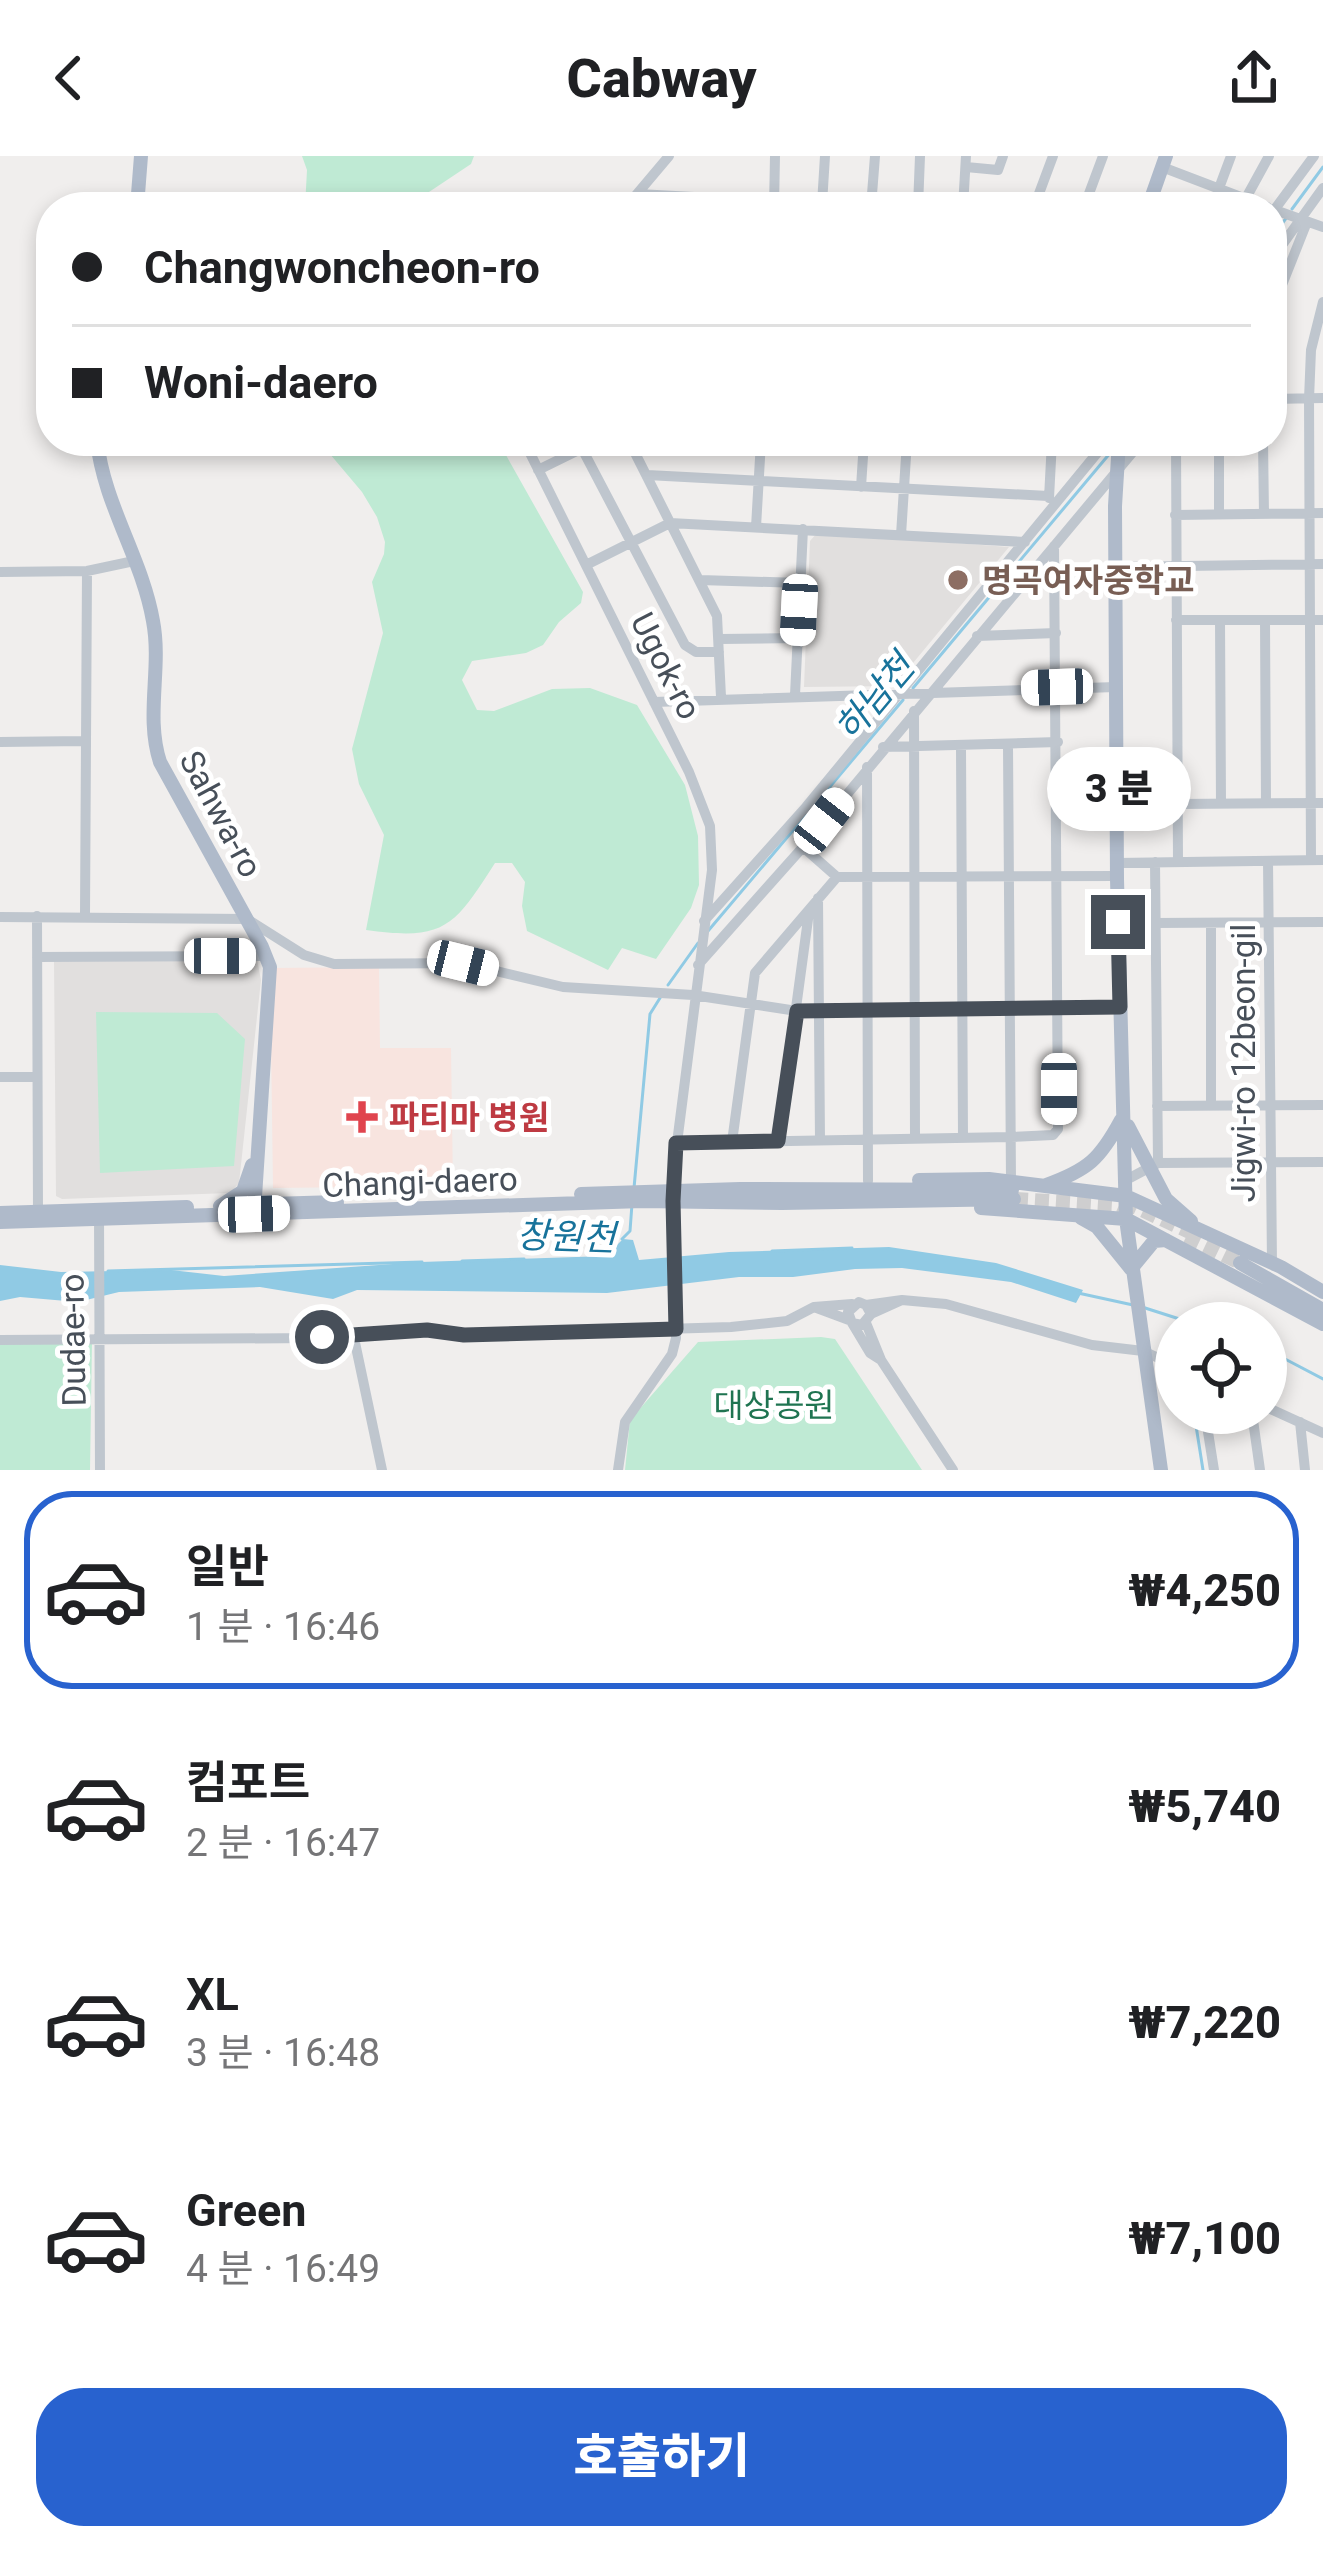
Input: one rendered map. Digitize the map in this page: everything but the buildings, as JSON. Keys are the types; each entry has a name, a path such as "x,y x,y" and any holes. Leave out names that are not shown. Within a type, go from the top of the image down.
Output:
{"main road":[{"path":"138,192 141,156"},
{"path":"1153,192 1164,161"},
{"name":"Sahwa-ro","path":"99,456 103,480 146,588 156,637 154,737 160,762 247,919 271,977 254,1209"},
{"path":"1119,456 1117,869 1126,1219 1161,1470"},
{"path":"1124,1116 1166,1199 1323,1324"},
{"path":"742,1196 762,1211 1016,1193 1078,1174 1102,1154 1124,1116"},
{"path":"258,1149 260,1186 273,1204"},
{"path":"220,1206 243,1191 258,1149"},
{"path":"742,1196 758,1185 868,1181 1016,1193 1071,1212 1097,1227 1132,1272"},
{"path":"1043,1186 1126,1188 1206,1233"},
{"path":"625,1197 1016,1193"},
{"name":"Changi-daero","path":"0,1213 38,1212 99,1222 220,1206 254,1209 273,1204 625,1197"},
{"name":"Changi-daero","path":"0,1222 99,1222 254,1209 625,1197"},
{"path":"1071,1212 1126,1219 1171,1240 1238,1260 1271,1264 1323,1292"},
{"path":"1132,1272 1154,1241 1171,1240"},
{"path":"1238,1260 1323,1306"}],"street":[{"path":"640,192 669,156"},
{"path":"774,192 775,156"},
{"path":"823,192 825,156"},
{"path":"874,192 875,156"},
{"path":"919,192 920,156"},
{"path":"964,192 966,162 998,170 1003,156"},
{"path":"1040,192 1053,156"},
{"path":"1090,192 1103,156"},
{"path":"1218,192 1231,156"},
{"path":"1249,192 1269,156"},
{"path":"1287,192 1314,156"},
{"path":"1164,161 1228,192"},
{"path":"1287,239 1323,188"},
{"path":"1287,215 1323,227"},
{"path":"1287,266 1301,220"},
{"path":"803,847 837,877 868,878 1057,877 1155,862 1317,860 1309,620 1317,513 1309,399 1311,350 1323,302"},
{"path":"1287,399 1323,398"},
{"name":"Ugok-ro","path":"531,456 689,772 710,826 712,870 697,963"},
{"path":"538,470 562,456"},
{"path":"586,456 685,645 696,652 798,638"},
{"path":"636,456 717,616 721,697"},
{"path":"756,527 759,456"},
{"path":"861,487 863,456"},
{"path":"901,535 906,456"},
{"path":"1050,456 1048,496 1053,511"},
{"path":"702,925 1095,456"},
{"path":"618,1470 625,1422 673,1354 676,1143 697,963 803,847 926,693 1129,456"},
{"path":"1176,456 1178,862"},
{"path":"1219,456 1219,514"},
{"path":"1264,456 1264,514"},
{"path":"646,475 1048,496"},
{"path":"1175,515 1317,513"},
{"path":"586,565 670,523 1025,542"},
{"path":"795,695 802,529"},
{"path":"676,1143 1011,1137 1053,1135 1058,1129 1054,547"},
{"path":"0,572 87,571 134,561"},
{"path":"1116,567 1316,564"},
{"path":"85,915 87,571"},
{"path":"700,580 800,583"},
{"path":"1176,620 1323,620"},
{"path":"1220,620 1221,804"},
{"path":"1265,620 1266,803"},
{"path":"977,636 1056,633"},
{"path":"654,702 1116,687"},
{"path":"914,711 916,1139"},
{"path":"0,742 84,741"},
{"path":"883,747 1058,742"},
{"path":"1008,745 1011,1137 1016,1193"},
{"path":"961,747 963,1138"},
{"path":"867,767 868,1181"},
{"path":"1177,804 1317,804"},
{"name":"Jigwi-ro 12beon-gil","path":"1268,861 1271,1264"},
{"path":"1153,1166 1157,1106 1155,862"},
{"path":"732,1142 755,973 837,877"},
{"path":"814,904 820,1140"},
{"path":"778,1141 814,904"},
{"path":"0,916 247,919 304,955 334,964 463,963 563,987 693,995 797,1011 1120,1007"},
{"path":"37,916 38,1212"},
{"path":"1156,923 1323,922"},
{"path":"1211,923 1211,1106"},
{"path":"37,957 266,956"},
{"path":"0,1077 37,1077"},
{"path":"1157,1106 1323,1105"},
{"path":"1126,1188 1153,1166 1323,1162"},
{"name":"Dudae-ro","path":"99,1222 100,1470"},
{"path":"0,1340 313,1338 427,1330 464,1335 787,1321 814,1307 860,1315 902,1300 982,1312 1092,1345 1155,1356"},
{"path":"860,1315 870,1353 881,1360 953,1470"},
{"path":"353,1333 382,1470"},
{"path":"1287,1416 1323,1433"},
{"path":"1300,1422 1305,1470"},
{"path":"1208,1434 1214,1470"},
{"path":"1255,1434 1260,1470"}],"shaded area":[{"path":"817,533 1009,547 894,686 804,687 810,541"},
{"path":"257,959 261,980 239,1183 230,1193 56,1196 54,961"},
{"name":"파티마 병원","path":"379,967 380,1048 451,1048 453,1186 273,1188 270,968"}],"green space":[{"path":"302,156 474,156 471,164 429,192 306,192"},
{"path":"332,456 506,456 583,592 581,603 543,645 526,653 472,661 462,680 477,710 494,711 552,689 590,688 637,705 685,785 698,836 699,885 691,908 656,959 622,948 608,970 527,931 522,906 525,882 512,863 495,863 469,902 445,925 414,933 366,930 384,835 359,784 352,749 383,633 372,582 385,542 362,492"},
{"path":"96,1012 217,1013 245,1039 234,1166 100,1173"},
{"name":"대상공원","path":"835,1339 922,1470 625,1470 630,1420 698,1342"},
{"path":"0,1340 92,1340 90,1470 0,1470"}],"water":[{"path":"623,1239 633,1240 639,1260 889,1247 996,1263 1083,1290 1076,1303 1011,1282 902,1268 739,1277 607,1293 357,1290 333,1299 260,1287 119,1292 78,1302 20,1297 0,1301 0,1265 61,1272 171,1270 224,1276 421,1262 606,1256"}],"waterway":[{"name":"하남천","path":"1292,209 1323,167"},
{"name":"하남천","path":"913,688 1108,456"},
{"name":"하남천","path":"828,789 903,700"},
{"name":"하남천","path":"708,931 806,815"},
{"name":"하남천","path":"668,985 698,943"},
{"path":"634,1188 650,1014 660,998"},
{"path":"622,1239 630,1231 632,1204"},
{"name":"창원천","path":"772,1251 852,1248"},
{"name":"창원천","path":"462,1261 524,1259"},
{"name":"창원천","path":"108,1271 422,1262"},
{"name":"창원천","path":"1078,1293 1133,1305"},
{"name":"창원천","path":"1142,1307 1155,1311"},
{"name":"창원천","path":"1287,1360 1323,1379"},
{"path":"1197,1434 1203,1470"}],"tunnel":[{"path":"1014,1199 1128,1209"},
{"path":"1124,1202 1196,1235"},
{"path":"1186,1237 1240,1263"}],"place":[{"name":"명곡여자중학교","path":"958,580"},
{"name":"파티마 병원","path":"362,1117"}],"route":[{"path":"322,1337 427,1330 464,1335 676,1329 676,1143 778,1141 797,1011 1120,1007 1118,922"}]}
